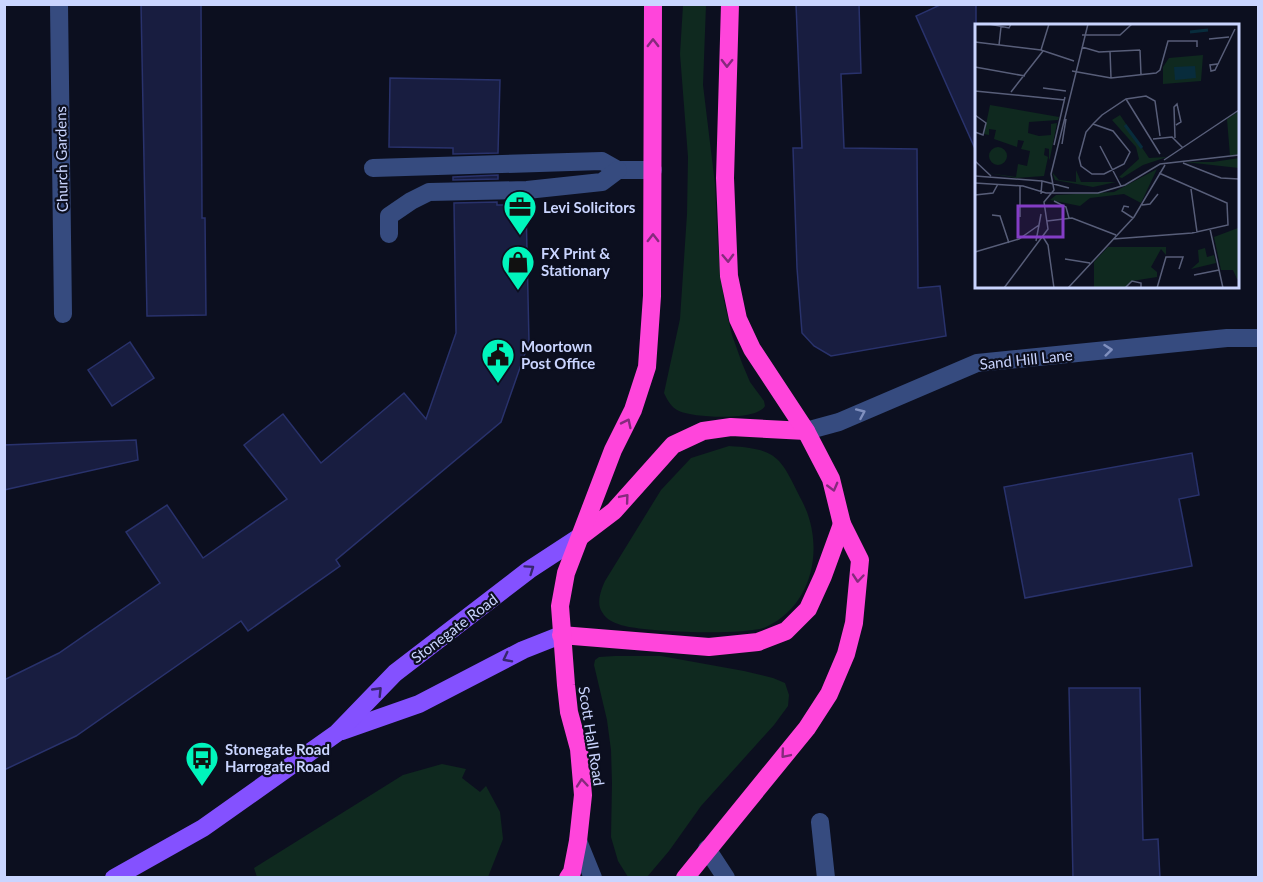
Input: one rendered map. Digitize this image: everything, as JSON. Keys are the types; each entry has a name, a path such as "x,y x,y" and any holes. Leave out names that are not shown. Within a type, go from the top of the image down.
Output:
{"highway":[{"name":"Scott Hall Road","path":"568,878 572,872 578,841 583,795 579,749 569,712 560,606 566,573 614,450 633,410 647,367 652,296 653,4"},
{"path":"685,878 807,728 829,694 846,654 854,623 860,560 842,524 831,479 806,431 752,349 738,319 729,276 725,178 729,4"},
{"path":"581,536 614,511 673,445 703,431 731,427 806,431"},
{"path":"561,635 709,647 758,642 786,631 808,609 842,524"}],"main road":[{"name":"Stonegate Road","path":"114,878 203,828 337,733 395,673 529,570 581,536"},
{"name":"Stonegate Road","path":"337,733 419,704 523,650 561,635"}],"street":[{"name":"Church Gardens","path":"59,4 63,314"},
{"path":"373,168 602,161 618,170 653,170"},
{"path":"389,234 389,216 429,192 527,190 602,182 618,170"},
{"name":"Sand Hill Lane","path":"806,431 839,422 977,363 1227,338 1258,338"},
{"path":"820,822 826,878"},
{"path":"578,841 593,878"},
{"path":"707,849 726,878"}],"green space":[{"path":"683,5 706,5 703,85 715,184 718,247 724,301 742,363 750,382 764,401 765,406 760,411 738,416 698,415 679,411 668,401 664,393 680,319 687,214 688,157 680,54"},
{"path":"729,446 759,450 776,458 783,465 802,501 813,536 813,554 811,572 805,589 795,604 782,617 766,627 755,630 696,632 654,630 625,626 609,619 599,605 603,585 661,490 691,458"},
{"path":"661,656 744,671 785,683 789,695 788,706 774,725 701,806 647,877 628,877 618,861 611,837 611,750 607,720 594,665 595,660 599,657"},
{"path":"442,764 466,769 462,778 480,792 486,786 500,812 503,839 488,877 257,877 254,868 403,775"}],"building":[{"path":"141,4 201,4 202,218 205,218 206,315 147,316"},
{"path":"796,4 859,4 861,73 841,74 844,148 917,149 918,288 940,286 946,336 831,356 814,346 802,333 797,268 793,148 802,148"},
{"path":"942,4 976,4 975,149 916,16"},
{"path":"390,78 500,80 498,153 453,154 453,148 389,147"},
{"path":"498,175 498,179 453,180 453,177"},
{"path":"497,202 497,205 526,205 529,342 501,422 336,560 340,566 248,631 241,621 76,736 4,770 4,680 59,653 160,583 126,532 167,505 203,558 287,499 244,445 283,414 321,463 404,393 426,419 456,333 454,203"},
{"path":"130,342 154,378 112,406 88,370"},
{"path":"136,440 138,460 4,490 4,445"},
{"path":"1192,453 1199,495 1179,499 1192,566 1025,598 1004,487"},
{"path":"1069,688 1140,688 1143,840 1158,839 1160,878 1073,878"}],"place":[{"name":"Levi Solicitors","path":"520,236"},
{"name":"FX Print & Stationary","path":"518,291"},
{"name":"Moortown Post Office","path":"498,384"},
{"name":"Stonegate Road Harrogate Road","path":"202,787"}]}
